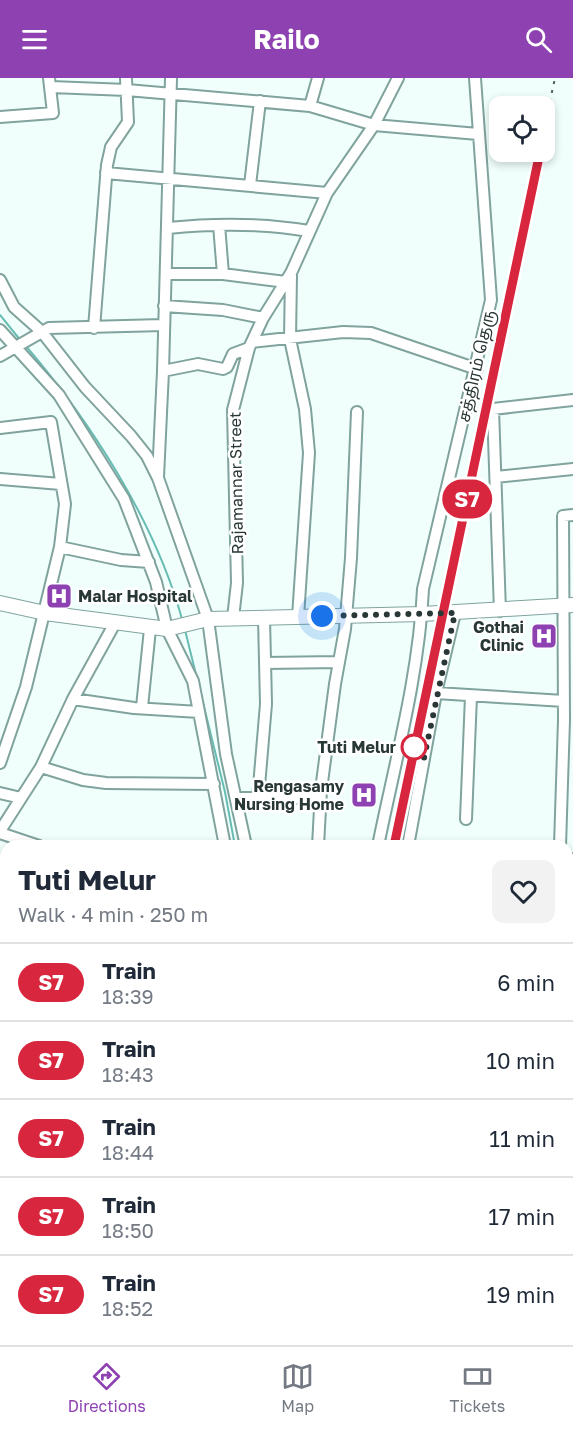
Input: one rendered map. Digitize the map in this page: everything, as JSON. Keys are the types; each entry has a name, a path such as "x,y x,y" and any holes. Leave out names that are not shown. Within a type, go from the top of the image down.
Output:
{"main road":[{"path":"0,603 45,613 150,629 171,629 204,620 233,618 455,613 568,606"}],"street":[{"path":"84,78 86,90"},
{"path":"94,328 106,174 111,147 128,122 126,78"},
{"path":"158,478 167,274 171,78"},
{"path":"310,106 318,78"},
{"path":"298,617 309,453 305,409 290,339 289,278 327,193 374,124 398,78"},
{"name":"சத்திரம் தெரு","path":"379,840 422,614 423,589 477,369 491,300 475,78"},
{"path":"0,117 53,114 50,83 86,90 127,90 310,106 374,124 478,134"},
{"path":"250,185 260,101"},
{"path":"106,174 327,193"},
{"path":"219,225 223,274"},
{"path":"168,228 274,225 309,231"},
{"path":"167,274 223,274 289,278"},
{"name":"Rajamannar Street","path":"233,618 237,584 233,410 250,345 262,318 289,278"},
{"path":"0,280 14,307 84,387 131,436 147,456 158,478 204,620 226,754 245,840"},
{"path":"164,306 223,310 262,318"},
{"path":"0,356 39,334 58,327 163,325"},
{"path":"0,330 59,395 124,500 149,562 171,629 193,681 224,840"},
{"path":"163,371 198,364 223,369 232,354 250,345 343,332 371,333 477,369"},
{"path":"500,611 493,409 573,400"},
{"path":"318,840 320,798 346,616 351,558 357,412"},
{"path":"0,428 51,422 65,504 60,548 45,613 26,687 0,763"},
{"path":"496,477 573,469"},
{"path":"0,480 61,484"},
{"path":"560,840 568,720 564,701 568,606 563,516 573,515"},
{"path":"60,548 122,560 149,562"},
{"path":"409,840 436,693 455,613"},
{"path":"258,798 264,739 264,618"},
{"path":"22,840 0,832 41,767 73,699 115,623"},
{"path":"142,707 150,629"},
{"path":"265,663 339,662"},
{"path":"436,693 564,701"},
{"path":"466,819 471,696"},
{"path":"73,699 199,712"},
{"path":"41,767 83,780 106,783 214,784"},
{"path":"0,793 21,798"},
{"path":"236,798 320,798"}],"waterway":[{"path":"0,315 21,341"},
{"path":"25,345 73,406 118,474 155,546 182,619"},
{"path":"185,630 225,792 234,840"}],"railway":[{"path":"551,96 555,78"},
{"path":"395,840 538,162"}],"train":[{"name":"S7","path":"395,840 538,162"}],"place":[{"name":"Malar Hospital","path":"59,596"},
{"name":"Gothai Clinic","path":"544,636"},
{"name":"Tuti Melur","path":"414,747"},
{"name":"Rengasamy Nursing Home","path":"364,795"}],"route":[{"path":"322,616 455,613 436,693 424,758 414,747"}]}
